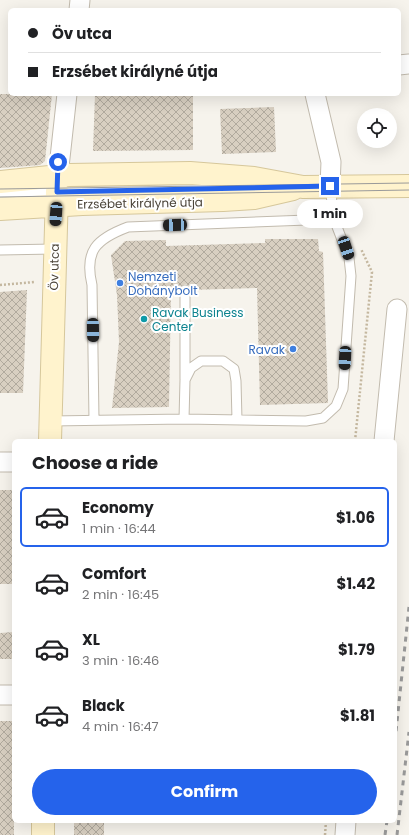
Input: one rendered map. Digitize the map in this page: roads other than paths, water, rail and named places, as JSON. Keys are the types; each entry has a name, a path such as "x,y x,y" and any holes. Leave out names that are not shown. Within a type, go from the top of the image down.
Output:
{"street":[{"name":"Öv utca","path":"51,431 54,249 57,191 67,96"},
{"path":"315,96 331,162 339,186"},
{"name":"Erzsébet királyné útja","path":"0,209 57,191 190,173 222,174 303,187"},
{"name":"Erzsébet királyné útja","path":"0,182 57,191 223,200 254,198 303,187 409,186"},
{"path":"384,439 397,309"},
{"path":"0,462 12,462"},
{"path":"0,695 12,695"},
{"path":"43,823 43,835"},
{"path":"345,835 346,823"}],"lane":[{"path":"51,431 94,420 184,419 306,421 323,418 336,406 343,389 350,276 349,258 334,219 339,186"},
{"name":"Erzsébet királyné útja","path":"258,188 303,187"},
{"name":"Erzsébet királyné útja","path":"0,193 243,188"},
{"path":"94,420 92,285 88,269 91,256 98,243 111,233 128,227 334,219"},
{"path":"0,250 54,249"},
{"path":"184,419 185,290"},
{"path":"185,380 191,368 201,362 223,361 234,369 236,381 237,420"}],"tram line":[{"path":"0,189 409,183"},
{"path":"0,197 409,190"}],"railway":[{"path":"397,722 409,607"},
{"path":"397,835 409,732"},
{"path":"385,835 387,823"}],"place":[{"name":"Nemzeti Dohánybolt","path":"120,283"},
{"name":"Ravak Business Center","path":"144,319"},
{"name":"Ravak","path":"293,349"}]}
